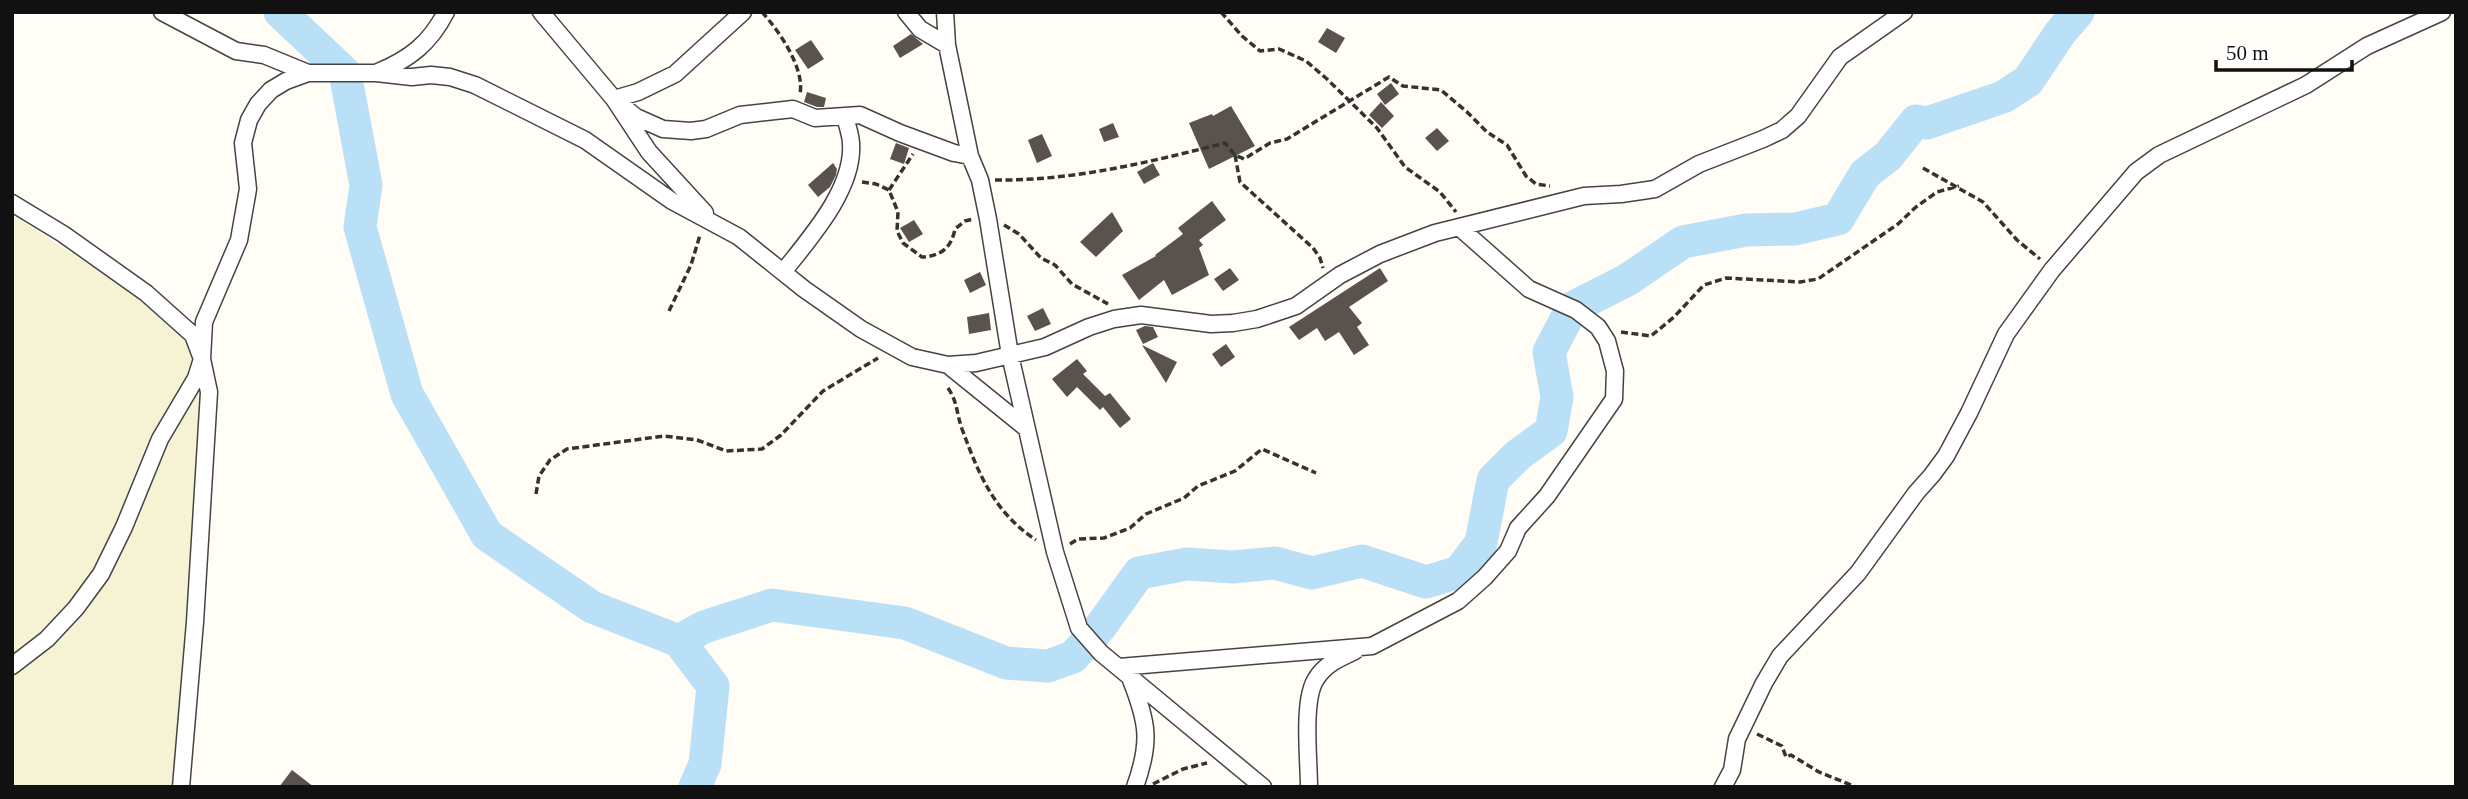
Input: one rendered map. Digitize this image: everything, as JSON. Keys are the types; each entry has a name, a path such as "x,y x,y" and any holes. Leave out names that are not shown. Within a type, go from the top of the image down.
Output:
{"street":[{"path":"162,12 236,51 264,55 308,73"},
{"path":"376,73 419,51 446,12"},
{"path":"541,12 614,99 656,160 712,223"},
{"path":"614,99 638,92 675,74 743,12"},
{"path":"906,12 920,29 947,45"},
{"path":"945,12 947,45 997,266 1010,355 1055,552 1079,628 1101,653 1263,787"},
{"path":"12,666 57,629 101,574 124,527 160,439 196,378 202,359 204,322 239,240 248,189 243,143 249,120 258,104 271,90 308,73 450,77 475,85 585,140 652,188 759,251 783,272 861,329 928,362 948,365 976,363 1045,347 1114,319 1141,315 1211,324 1257,319 1296,306 1326,284 1403,244 1435,233 1584,196 1621,194 1655,188 1699,164 1782,130 1798,116 1840,57 1905,12"},
{"path":"1723,787 1732,770 1737,739 1780,656 1858,573 1945,456 1969,413 2006,334 2052,270 2136,172 2159,155 2306,85 2367,46 2442,12"},
{"path":"614,99 636,117 663,129 691,131 740,115 793,108 815,118 860,115 900,134 970,156"},
{"path":"783,272 822,222 847,177 852,144 845,117"},
{"path":"12,203 63,234 146,293 193,334 202,359 209,392 196,609 181,787"},
{"path":"1125,672 1372,646 1458,601 1485,577 1507,551 1518,528 1547,496 1614,399 1615,372 1608,341 1598,327 1576,310 1529,289 1459,227"},
{"path":"948,365 1026,428"},
{"path":"1309,787 1308,696 1316,678 1329,664 1363,646"},
{"path":"1125,672 1143,710 1147,737 1143,764 1135,787"}],"path":[{"path":"761,12 778,33 801,74 801,91 793,108"},
{"path":"1221,12 1259,51 1279,49 1306,61 1327,79 1377,128 1405,167 1440,192 1458,216 1459,227"},
{"path":"1235,155 1244,159 1269,143 1287,139 1390,77 1403,86 1441,90 1487,132 1507,145 1526,176 1536,184 1558,185"},
{"path":"979,180 1020,180 1147,163 1226,143 1235,155 1240,182 1313,248 1320,258 1326,284"},
{"path":"889,190 912,155 935,145"},
{"path":"1923,168 1983,202 2017,240 2052,270"},
{"path":"1598,327 1651,336 1674,317 1704,285 1726,278 1800,282 1818,279 1898,224 1916,206 1937,192 1959,187"},
{"path":"668,311 712,223"},
{"path":"536,494 539,477 550,460 567,449 664,436 696,440 726,451 762,449 781,435 823,391 895,348"},
{"path":"928,362 956,400 960,425 997,505 1016,526 1055,552 1078,539 1104,538 1130,528 1146,514 1184,498 1198,486 1235,471 1262,449 1316,473"},
{"path":"1743,727 1782,747 1786,757 1791,755 1819,772 1856,787"},
{"path":"1148,787 1183,769 1227,759"}],"shaded area":[{"path":"12,215 204,338 181,787 12,787"}],"building":[{"path":"1327,28 1345,38 1336,53 1318,42"},
{"path":"911,34 923,44 900,58 893,46"},
{"path":"811,40 824,59 808,69 795,50"},
{"path":"1391,83 1399,94 1385,105 1377,94"},
{"path":"807,92 826,98 824,107 804,102"},
{"path":"1381,102 1394,116 1382,128 1369,115"},
{"path":"1231,106 1255,146 1209,169 1189,123 1212,114 1213,116"},
{"path":"1113,123 1119,137 1104,142 1099,129"},
{"path":"1437,128 1449,141 1437,151 1425,138"},
{"path":"1042,134 1052,156 1037,163 1028,140"},
{"path":"896,143 909,148 904,164 890,159"},
{"path":"833,163 837,169 836,175 830,187 818,197 808,185"},
{"path":"1153,163 1160,175 1144,184 1137,172"},
{"path":"1212,201 1226,220 1199,240 1203,245 1199,248 1209,275 1172,295 1164,280 1139,300 1122,275 1156,256 1183,234 1178,228"},
{"path":"1112,212 1123,231 1096,257 1080,242"},
{"path":"914,220 923,234 909,242 900,228"},
{"path":"1230,268 1239,280 1223,291 1214,279"},
{"path":"1380,268 1388,281 1349,307 1362,323 1357,327 1369,345 1354,355 1339,332 1325,341 1317,328 1299,340 1289,327"},
{"path":"980,272 986,285 970,293 964,280"},
{"path":"1043,308 1051,324 1035,331 1027,316"},
{"path":"989,313 991,330 969,334 967,317"},
{"path":"1145,326 1153,327 1158,337 1143,344 1136,330"},
{"path":"1226,344 1235,357 1221,367 1212,354"},
{"path":"1142,345 1177,362 1166,383"},
{"path":"1077,359 1087,371 1083,374 1105,396 1110,393 1131,419 1120,428 1103,407 1100,410 1077,387 1067,397 1052,379"},
{"path":"292,770 314,787 279,787"}],"waterway":[{"path":"280,12 345,73 366,185 360,227 407,394 487,535 592,607 679,641 713,686 705,764 695,787"},
{"path":"679,641 704,627 772,605 905,623 1006,663 1048,666 1073,657 1101,626 1139,573 1187,564 1233,567 1275,563 1312,573 1362,561 1426,582 1459,572 1481,543 1493,480 1518,455 1551,431 1557,397 1549,352 1572,308 1627,280 1683,242 1746,230 1795,229 1838,219 1865,174 1888,156 1916,121 1927,123 2003,97 2028,81 2060,33 2078,12"}]}
